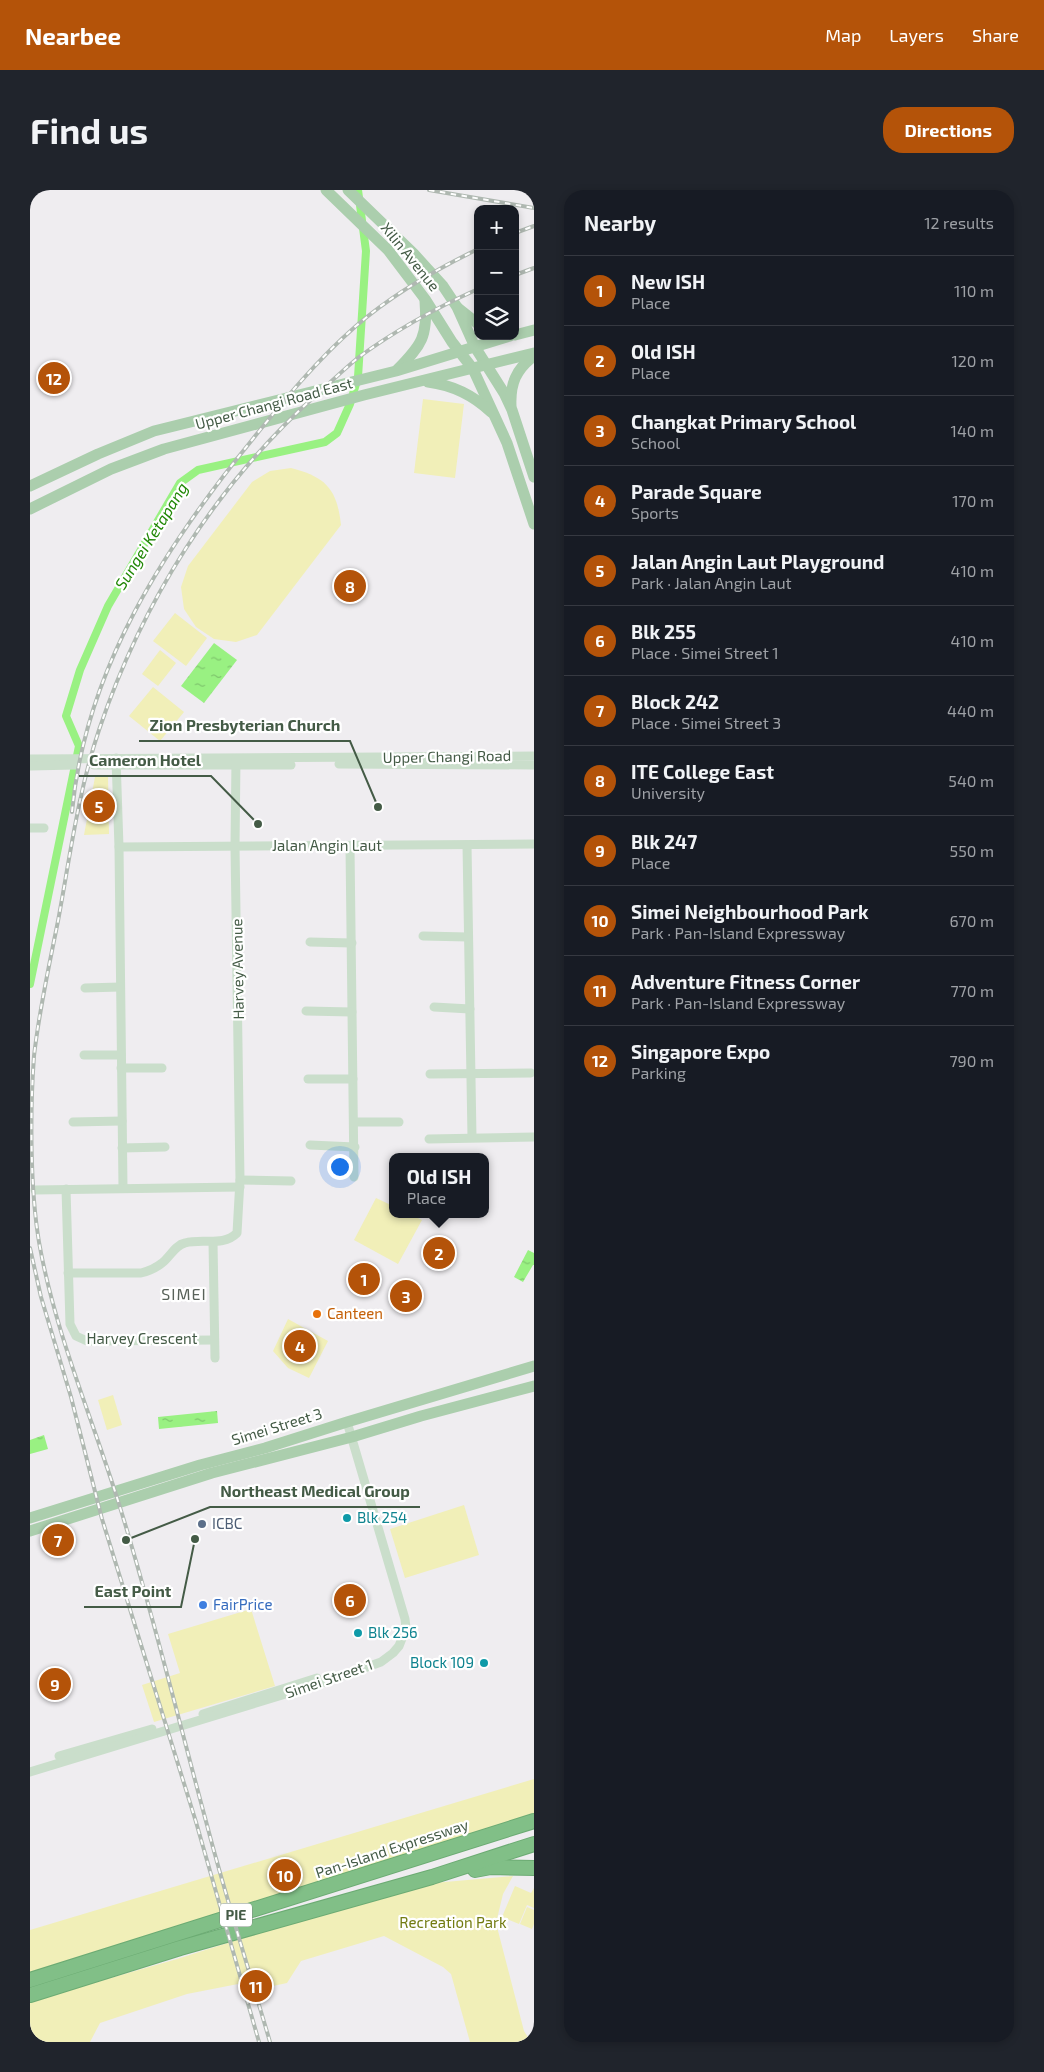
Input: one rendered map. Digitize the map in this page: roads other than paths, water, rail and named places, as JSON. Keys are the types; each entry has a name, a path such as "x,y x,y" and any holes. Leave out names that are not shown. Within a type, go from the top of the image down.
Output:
{"highway":[{"name":"Pan-Island Expressway","path":"30,1980 534,1821"},
{"name":"PIE","path":"30,1995 180,1948 432,1877 534,1844"},
{"path":"432,1877 491,1867 534,1868"}],"main road":[{"name":"Xilin Avenue","path":"326,190 388,250 425,299 473,369 495,415 534,524"},
{"name":"Xilin Avenue","path":"348,190 414,254 443,286 457,307 474,347 487,365 512,410"},
{"path":"396,371 412,356 425,333 427,322 425,299"},
{"path":"457,307 474,321"},
{"path":"519,333 534,330"},
{"name":"Upper Changi Road East","path":"30,486 98,454 154,431 396,371 497,340"},
{"path":"534,355 525,363 514,379 511,397 512,410 534,477"},
{"name":"Upper Changi Road East","path":"30,509 111,469 164,448 364,395 534,355"},
{"path":"424,381 439,383 463,392 476,399 495,415"},
{"name":"Simei Street 3","path":"30,1518 200,1465 265,1448 534,1366"},
{"name":"Simei Street 3","path":"30,1531 212,1473 349,1438 421,1416 534,1386"}],"street":[{"name":"Upper Changi Road","path":"236,762 534,756"},
{"name":"Upper Changi Road","path":"30,759 67,762 534,764"},
{"path":"116,761 119,847 123,1188"},
{"name":"Upper Changi Road","path":"30,766 67,762"},
{"name":"Harvey Avenue","path":"236,762 235,846 240,1184"},
{"path":"30,828 44,828"},
{"name":"Jalan Angin Laut","path":"119,847 350,847 534,844"},
{"path":"467,846 472,1137"},
{"path":"350,847 354,1177"},
{"path":"423,936 468,937"},
{"path":"310,942 352,943"},
{"path":"85,988 120,987"},
{"path":"434,1007 470,1009"},
{"path":"306,1011 352,1012"},
{"path":"84,1055 121,1055"},
{"path":"121,1068 162,1068"},
{"path":"430,1074 531,1073"},
{"path":"308,1079 353,1079"},
{"path":"73,1122 122,1121"},
{"path":"354,1122 399,1122"},
{"path":"429,1139 534,1137"},
{"path":"310,1145 355,1147"},
{"path":"122,1148 165,1147"},
{"path":"36,1190 290,1181"},
{"path":"68,1273 141,1273 152,1270 163,1263 177,1247 185,1242 213,1242 232,1238 237,1233 240,1184"},
{"name":"Harvey Crescent","path":"66,1189 70,1324 72,1331 81,1340 87,1341 214,1340"},
{"path":"213,1242 215,1358"},
{"name":"Simei Street 1","path":"30,1772 325,1682 381,1662 393,1653 403,1638 405,1619 344,1423"},
{"name":"Simei Street 1","path":"30,1765 323,1677 378,1656 389,1649 398,1636 399,1620 349,1438"}],"water":[{"path":"214,643 237,660 204,703 181,686"},
{"path":"528,1250 534,1253 534,1265 523,1282 514,1277"},
{"path":"217,1411 218,1423 159,1429 158,1417"},
{"path":"44,1435 48,1449 30,1454 30,1440"}],"waterway":[{"name":"Sungei Ketapang","path":"30,984 79,746 66,716 80,670 108,606 180,483 198,470 325,442 337,433 350,404 358,377 366,251 358,190"}],"railway":[{"path":"429,190 534,208"},
{"path":"519,232 534,226"},
{"path":"72,812 80,760 93,709 111,660 134,613 160,568 189,524 276,410 314,366 342,339 370,314 400,293 430,274 476,250"},
{"path":"519,274 534,268"},
{"path":"270,2042 214,1852 131,1544 64,1342 46,1276 36,1221 32,1174 31,1125 34,1056 41,1005 85,777 99,730 117,683 137,636 160,592 214,507 245,468 315,396 359,357 387,338 474,291"},
{"path":"30,1248 41,1297 71,1397 102,1519 196,1822 259,2042"}],"place":[{"name":"Singapore Expo","path":"54,378"},
{"name":"ITE College East","path":"350,586"},
{"name":"Jalan Angin Laut Playground","path":"99,806"},
{"name":"Zion Presbyterian Church","path":"378,807"},
{"name":"Cameron Hotel","path":"258,824"},
{"name":"Old ISH","path":"439,1253"},
{"name":"New ISH","path":"364,1279"},
{"name":"Changkat Primary School","path":"406,1296"},
{"name":"Canteen","path":"317,1314"},
{"name":"Parade Square","path":"300,1346"},
{"name":"Blk 254","path":"347,1518"},
{"name":"ICBC","path":"202,1524"},
{"name":"East Point","path":"195,1539"},
{"name":"Block 242","path":"58,1540"},
{"name":"Northeast Medical Group","path":"126,1540"},
{"name":"Blk 255","path":"350,1600"},
{"name":"FairPrice","path":"203,1605"},
{"name":"Blk 256","path":"358,1633"},
{"name":"Block 109","path":"484,1663"},
{"name":"Blk 247","path":"55,1684"},
{"name":"Simei Neighbourhood Park","path":"285,1875"},
{"name":"Adventure Fitness Corner","path":"256,1986"}],"district":[{"name":"SIMEI","path":"184,1294"}],"park label":[{"name":"Recreation Park","path":"453,1923"}]}
